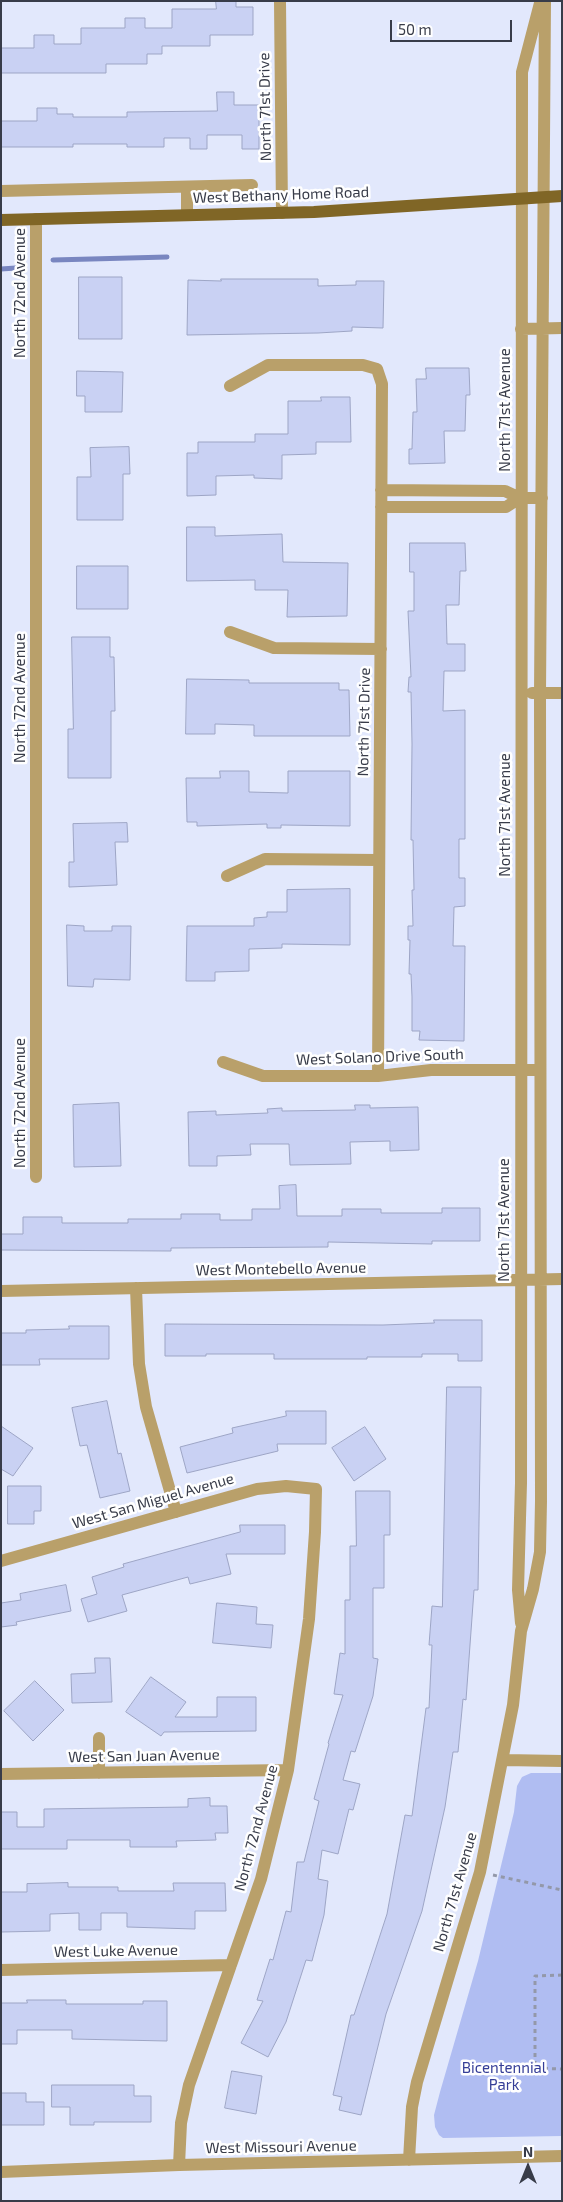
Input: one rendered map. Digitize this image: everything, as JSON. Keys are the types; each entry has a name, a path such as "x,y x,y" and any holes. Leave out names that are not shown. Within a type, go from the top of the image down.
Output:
{"main road":[{"name":"West Bethany Home Road","path":"1,220 314,212 522,197 562,196"}],"street":[{"name":"North 71st Drive","path":"280,1 282,213"},
{"name":"North 71st Avenue","path":"409,2160 412,2107 417,2082 480,1872 504,1760 514,1705 521,1631 518,1590 521,1483 520,498 522,72 541,1"},
{"name":"North 71st Avenue","path":"521,1631 533,1589 540,1552 540,693 545,1"},
{"name":"West Bethany Home Road","path":"1,191 252,185"},
{"path":"187,187 187,215"},
{"name":"North 72nd Avenue","path":"36,219 36,1177"},
{"path":"521,329 562,328"},
{"name":"North 71st Drive","path":"230,386 268,365 362,365 377,369 382,384 378,1076"},
{"path":"381,490 506,491 520,498 542,498"},
{"path":"462,490 462,506"},
{"path":"381,506 506,506 520,498"},
{"path":"230,632 274,648 381,649"},
{"path":"521,693 562,693"},
{"path":"227,876 265,859 378,860"},
{"name":"West Solano Drive South","path":"223,1062 263,1076 378,1076 431,1070 540,1070"},
{"name":"West Montebello Avenue","path":"1,1291 562,1279"},
{"path":"136,1288 139,1364 146,1407 176,1512"},
{"name":"West San Miguel Avenue","path":"1,1561 258,1489 286,1486 316,1489"},
{"name":"North 72nd Avenue","path":"179,2165 181,2123 189,2085 261,1879 288,1770 309,1619 316,1532 316,1489"},
{"path":"99,1738 99,1773"},
{"path":"504,1760 562,1761"},
{"name":"West San Juan Avenue","path":"1,1774 288,1770"},
{"name":"West Luke Avenue","path":"1,1970 231,1965"},
{"name":"West Missouri Avenue","path":"1,2172 179,2165 562,2156"}],"path":[{"path":"480,1872 562,1890"},
{"path":"562,1975 536,1976 536,2068 562,2069"}],"green space":[{"name":"Bicentennial Park","path":"531,1773 562,1773 562,2136 443,2138 435,2127 434,2115 478,1961 514,1812 517,1786 522,1777"}],"building":[{"path":"216,1 236,1 236,7 253,7 253,35 210,35 210,46 162,46 162,54 147,54 147,64 106,64 106,73 1,73 1,48 34,48 34,35 54,35 54,44 81,44 81,28 125,28 125,18 145,18 145,28 172,28 172,9 216,9"},
{"path":"217,92 234,92 234,105 259,105 259,149 242,149 242,135 207,135 207,149 190,149 190,138 164,138 164,147 127,147 127,144 73,144 73,147 1,147 1,121 37,121 37,108 57,108 57,114 73,114 73,117 127,117 127,112 217,111"},
{"path":"79,277 122,277 122,339 79,339"},
{"path":"221,279 318,279 318,286 356,285 356,281 384,281 383,328 352,327 352,331 318,333 187,335 188,280 221,281"},
{"path":"426,368 469,368 470,395 466,395 465,431 444,431 445,463 409,464 409,449 412,449 413,412 417,412 416,379 426,379"},
{"path":"77,371 123,372 122,412 85,412 85,396 77,396"},
{"path":"321,397 350,397 351,442 316,442 316,454 282,455 282,479 254,478 254,475 216,476 216,495 187,496 187,453 198,453 198,442 255,442 255,434 288,434 288,401 321,401"},
{"path":"129,447 130,474 123,474 123,520 77,520 77,477 91,477 90,448"},
{"path":"187,527 215,527 215,536 282,534 283,562 348,563 347,616 287,617 288,590 255,590 255,580 187,581"},
{"path":"410,543 465,543 466,571 460,571 459,605 446,605 447,644 465,644 465,671 444,671 443,711 465,710 465,839 459,839 459,878 465,878 465,906 454,907 453,946 465,946 464,1041 419,1040 420,1031 412,1031 408,926 413,926 412,890 414,890 413,840 411,840 412,744 411,692 408,692 409,677 411,677 408,611 414,611 414,572 410,572"},
{"path":"77,566 128,566 128,609 77,609"},
{"path":"72,637 110,637 110,657 114,657 115,711 111,711 111,778 68,778 68,729 73,729"},
{"path":"187,679 249,680 249,683 339,683 339,690 349,690 350,736 254,736 254,725 215,724 215,734 186,734"},
{"path":"220,771 249,771 249,792 288,793 288,771 350,771 350,826 281,825 281,828 267,828 267,824 197,826 197,822 187,822 186,778 220,778"},
{"path":"127,823 128,842 115,842 117,885 69,887 69,862 74,862 73,824"},
{"path":"350,889 350,945 282,944 282,948 249,949 249,971 215,972 215,981 186,981 187,926 254,926 254,918 267,917 267,912 287,912 287,890"},
{"path":"67,925 84,926 84,931 112,931 112,926 131,926 130,980 94,979 93,987 68,986"},
{"path":"119,1103 121,1166 74,1167 73,1105"},
{"path":"355,1105 370,1105 370,1108 418,1107 419,1150 390,1151 390,1141 350,1142 351,1164 290,1165 289,1144 250,1144 251,1155 217,1156 217,1166 189,1166 188,1112 216,1111 216,1115 268,1113 267,1109 282,1108 282,1111 355,1110"},
{"path":"296,1185 297,1216 342,1216 342,1209 381,1209 381,1213 442,1213 442,1208 480,1208 480,1241 432,1241 432,1244 328,1242 328,1247 171,1248 171,1251 1,1250 1,1234 23,1234 23,1217 62,1217 62,1223 128,1223 128,1219 181,1219 181,1214 220,1214 220,1220 252,1220 252,1209 280,1209 279,1186"},
{"path":"434,1320 482,1320 482,1361 458,1361 458,1354 422,1354 422,1357 367,1357 367,1359 274,1359 274,1354 165,1356 165,1324 383,1325 434,1323"},
{"path":"69,1326 109,1326 109,1359 39,1359 40,1365 1,1365 1,1333 26,1333 26,1330 69,1329"},
{"path":"447,1387 481,1387 478,1590 474,1590 466,1700 463,1699 458,1752 453,1752 445,1807 422,1911 386,2014 361,2115 339,2110 342,2097 333,2095 351,2015 354,2015 387,1914 405,1815 412,1816 426,1708 429,1708 432,1645 429,1645 432,1606 442,1607"},
{"path":"107,1401 118,1454 121,1453 130,1491 100,1498 87,1445 80,1446 72,1408"},
{"path":"286,1411 326,1411 326,1444 277,1444 278,1451 187,1473 180,1447 233,1433 232,1428 286,1416"},
{"path":"1,1426 33,1448 13,1476 1,1469"},
{"path":"365,1427 386,1459 354,1481 332,1448"},
{"path":"8,1486 41,1486 41,1511 34,1511 34,1524 8,1524"},
{"path":"356,1491 390,1491 390,1535 384,1535 384,1588 373,1588 373,1658 378,1659 373,1696 355,1752 351,1751 343,1780 360,1784 353,1810 349,1809 338,1854 322,1850 318,1879 328,1881 324,1915 312,1961 306,1960 286,2022 268,2057 241,2043 263,2001 257,2000 270,1959 273,1960 286,1911 291,1912 297,1862 304,1862 319,1801 314,1799 328,1743 343,1695 334,1694 340,1653 345,1654 345,1600 350,1600 350,1546 356,1546"},
{"path":"240,1525 285,1525 285,1554 226,1554 231,1574 190,1584 188,1577 122,1595 127,1611 88,1622 81,1599 97,1594 92,1577 124,1567 123,1564 240,1532"},
{"path":"66,1585 71,1611 16,1622 17,1625 1,1627 1,1603 21,1600 20,1594"},
{"path":"217,1603 257,1607 256,1624 273,1625 271,1648 213,1643"},
{"path":"95,1658 110,1658 112,1702 72,1703 71,1674 95,1673"},
{"path":"151,1677 186,1702 175,1717 217,1717 217,1697 256,1697 256,1731 164,1732 161,1736 126,1712"},
{"path":"35,1681 64,1710 33,1741 4,1711"},
{"path":"210,1798 210,1806 227,1806 228,1833 215,1833 216,1840 176,1841 177,1847 130,1847 130,1840 67,1840 67,1849 1,1849 1,1812 17,1812 17,1827 44,1827 44,1809 188,1807 188,1799"},
{"path":"68,1883 68,1887 118,1887 118,1891 174,1891 173,1883 225,1883 226,1911 195,1911 195,1929 127,1927 127,1913 101,1913 101,1930 79,1930 79,1913 50,1914 50,1931 1,1932 1,1892 27,1892 27,1884"},
{"path":"27,2000 66,2000 66,2004 143,2004 143,2001 167,2001 167,2041 72,2039 72,2030 17,2030 17,2044 1,2044 1,2003 27,2003"},
{"path":"232,2071 262,2076 256,2114 225,2108"},
{"path":"52,2085 134,2085 134,2096 151,2096 151,2122 94,2122 94,2125 70,2125 70,2107 52,2107"},
{"path":"1,2093 26,2093 26,2102 44,2102 44,2125 1,2125"}],"waterway":[{"path":"53,260 167,257"},
{"path":"1,269 16,268"}]}
